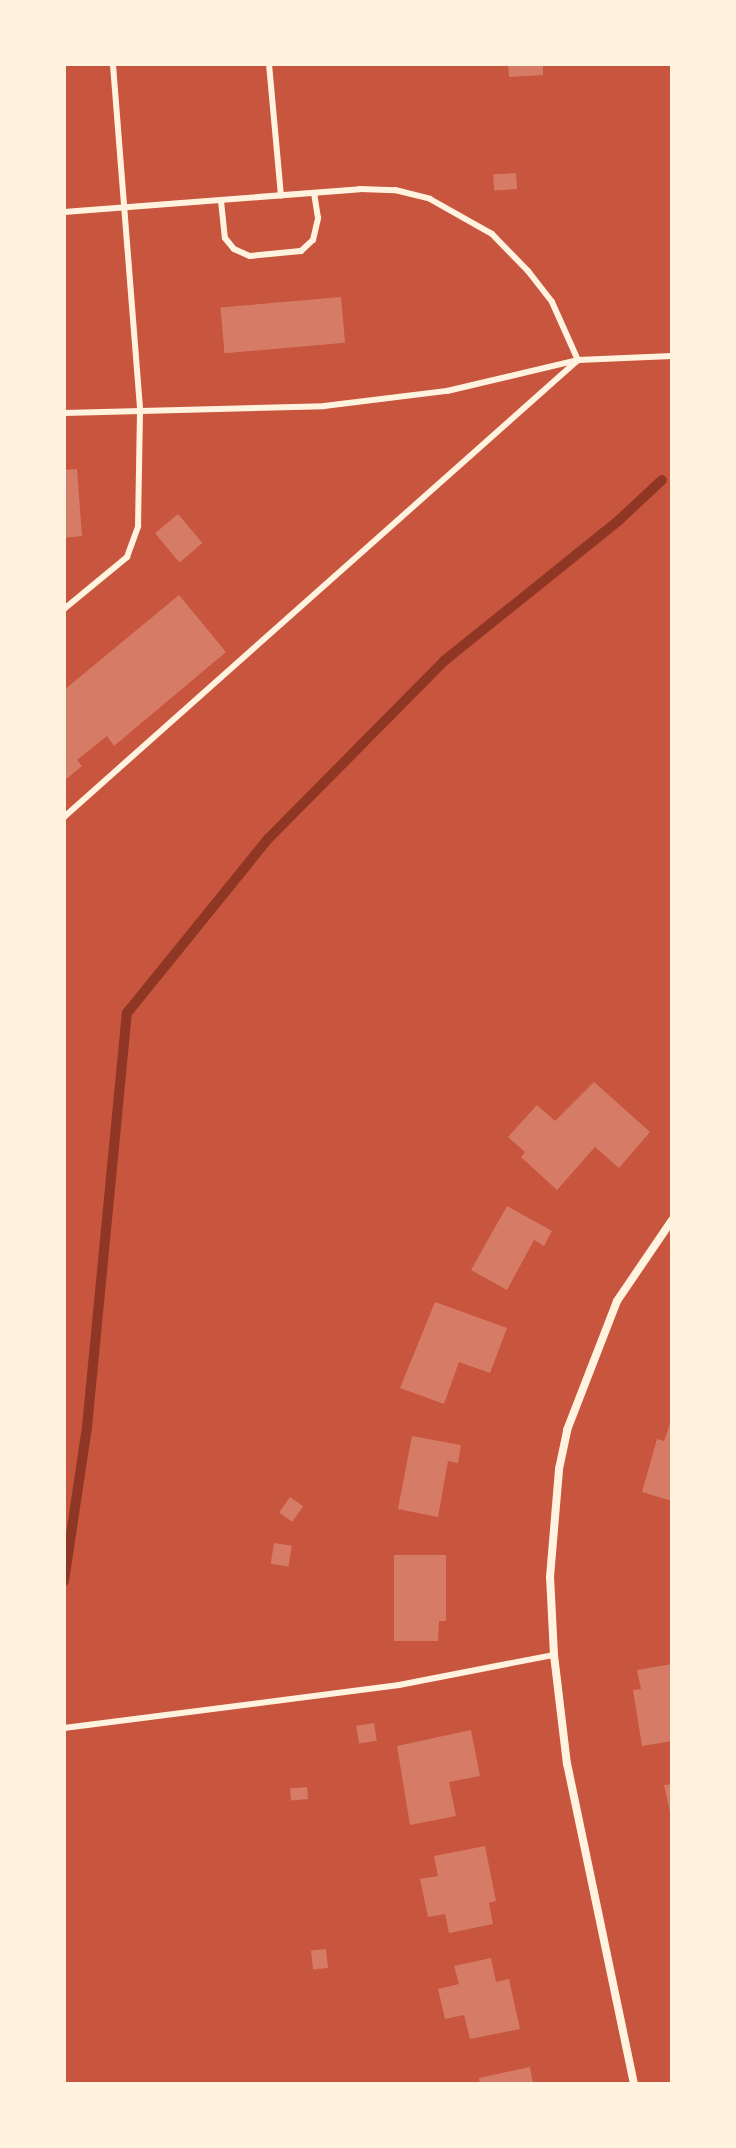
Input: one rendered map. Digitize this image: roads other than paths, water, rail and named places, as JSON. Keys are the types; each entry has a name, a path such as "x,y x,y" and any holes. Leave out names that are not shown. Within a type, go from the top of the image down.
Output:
{"street":[{"path":"634,2084 567,1764 554,1655 550,1577 553,1522 567,1430 617,1301 672,1220"}],"lane":[{"path":"64,609 127,557 138,526 140,408 113,64"},
{"path":"269,64 281,195"},
{"path":"64,212 281,195 395,190 430,199 458,212 492,234 528,271 552,302 578,360"},
{"path":"221,201 225,238 234,249 250,256 301,251 313,240 318,218 314,193"},
{"path":"64,413 140,408 324,406 447,391 578,360 672,356"},
{"path":"64,817 578,360"},
{"path":"64,1728 399,1685 554,1655"}],"waterway":[{"path":"64,1581 87,1427 127,1013 268,839 444,661 618,521 662,480"}]}
